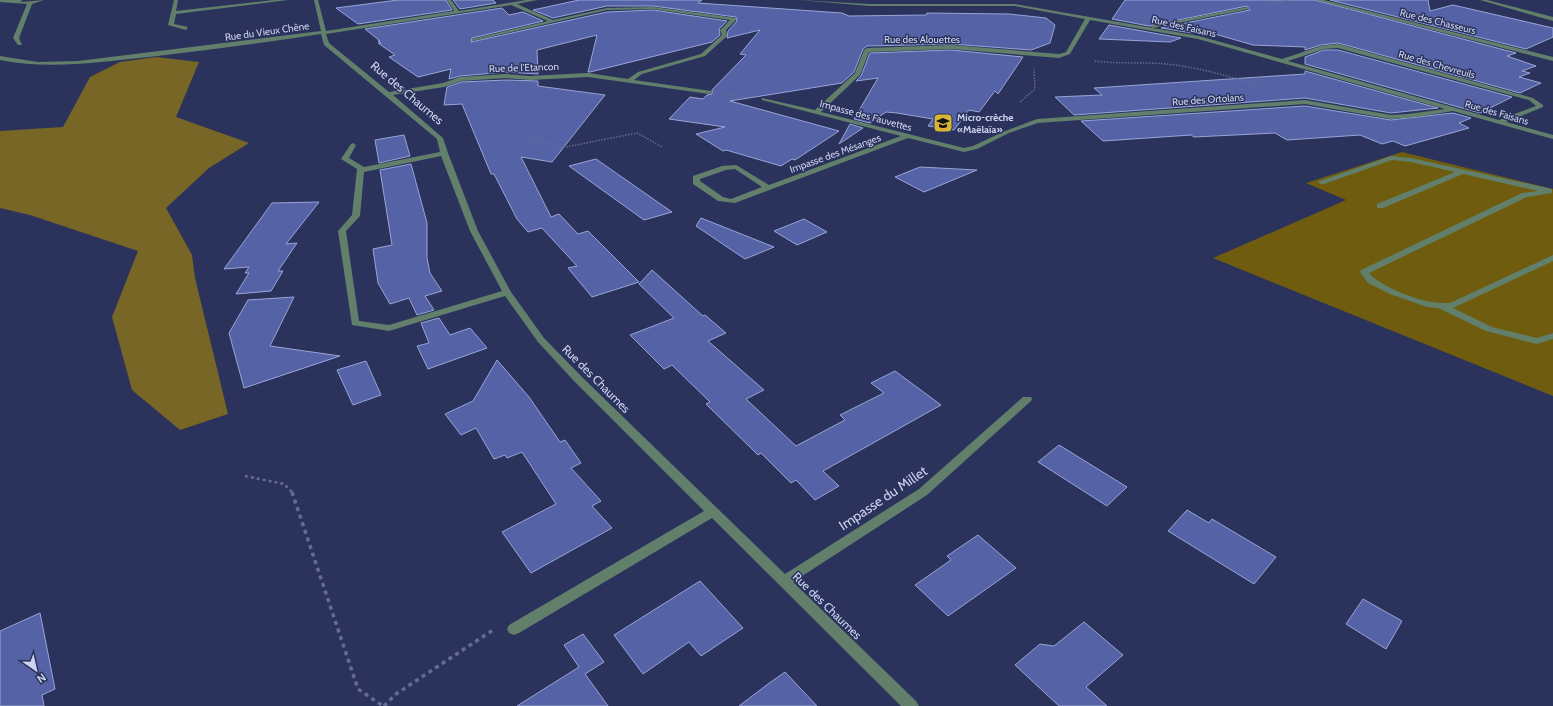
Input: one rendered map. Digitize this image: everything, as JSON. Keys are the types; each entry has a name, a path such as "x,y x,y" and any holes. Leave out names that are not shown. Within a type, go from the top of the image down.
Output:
{"street":[{"path":"0,1 18,1 19,4 42,0"},
{"path":"176,0 171,25 186,28"},
{"path":"173,13 286,0"},
{"name":"Rue des Chaumes","path":"316,0 326,44 440,138 444,153 474,231 507,292 546,346 712,512 911,706"},
{"path":"449,0 457,12"},
{"name":"Rue du Vieux Chêne","path":"0,58 45,63 72,62 233,45 535,0"},
{"name":"Rue des Faisans","path":"801,0 1015,4 1149,28 1199,38 1553,137"},
{"name":"Rue des Chasseurs","path":"1318,0 1553,59"},
{"path":"1482,0 1553,19"},
{"path":"20,44 16,38 30,3"},
{"path":"512,4 551,21"},
{"path":"474,40 606,9 653,8 734,18 723,30 725,34 703,55 640,74 630,80"},
{"path":"1149,28 1168,22 1247,8"},
{"name":"Rue des Alouettes","path":"817,112 858,74 867,50 951,47 1059,56 1068,53 1088,17"},
{"name":"Rue des Chevreuils","path":"1283,61 1323,47 1338,46 1531,100 1541,106 1499,122"},
{"name":"Rue de l'Etancon","path":"388,94 444,84 460,79 506,76 530,78 572,74 630,80 709,92"},
{"name":"Impasse des Fauvettes","path":"764,99 964,150"},
{"name":"Rue des Ortolans","path":"964,150 975,148 1007,132 1036,121 1305,102 1322,103 1383,116 1397,117 1457,110"},
{"name":"Impasse des Mésanges","path":"769,188 736,167 724,168 696,178 696,182 721,199 732,201 769,188 907,136"},
{"path":"352,145 345,159 361,168 356,216 342,231 356,323 389,328 507,292"},
{"path":"361,170 444,153"},
{"path":"1321,182 1391,158 1411,160 1551,191"},
{"path":"1380,206 1461,172"},
{"path":"1551,191 1524,195 1364,272 1371,281 1393,292 1430,305 1451,306 1553,258"},
{"path":"1439,306 1489,329 1537,341 1553,336"},
{"name":"Impasse du Millet","path":"784,581 924,492 1027,399"},
{"path":"514,629 712,512"}],"path":[{"path":"1247,8 1289,0"},
{"path":"1095,61 1122,64 1165,64 1196,68 1272,89"},
{"path":"1020,102 1035,89 1034,70 1037,67"},
{"path":"709,92 764,99"},
{"path":"526,138 566,147 637,133 662,146"},
{"path":"245,476 284,484 294,494 358,688 383,706 396,694 494,630 514,629"}],"shaded area":[{"path":"156,57 199,62 176,117 249,143 209,168 166,208 192,255 195,278 228,414 180,430 132,390 112,317 138,251 30,215 0,208 0,131 63,127 90,77 120,62"},
{"path":"1402,152 1553,189 1553,396 1213,258 1346,200 1306,183"}],"building":[{"path":"398,0 446,0 452,10 358,24 336,8"},
{"path":"453,0 493,0 496,3 460,9"},
{"path":"579,0 702,0 698,3 842,13 849,16 926,15 927,13 1009,14 1046,18 1055,25 1050,43 1031,50 951,44 867,46 863,49 854,72 842,83 730,101 839,131 795,160 792,159 781,166 726,150 723,151 696,134 725,127 669,119 690,97 703,99 707,95 712,94 712,90 746,55 740,54 760,30 727,38 728,31 737,21 736,17 653,6 607,6 553,18 533,10"},
{"path":"1125,0 1315,0 1516,53 1507,56 1536,66 1522,71 1530,73 1519,77 1541,83 1520,93 1338,43 1321,45 1305,50 1305,47 1253,45 1201,30 1192,33 1161,28 1250,10 1247,6 1149,26 1112,19"},
{"path":"1330,0 1428,0 1430,11 1453,5 1553,28 1553,37 1526,49"},
{"path":"502,8 509,15 523,12 543,21 472,38 471,42 607,12 653,10 727,21 719,29 720,35 712,42 590,72 588,72 597,35 537,50 538,74 506,72 460,76 449,79 451,69 418,77 389,57 395,55 378,43 381,43 365,29"},
{"path":"1109,25 1181,38 1170,42 1099,39"},
{"path":"951,50 1023,57 998,94 995,91 979,112 969,110 954,130 928,126 933,119 897,113 886,112 870,123 854,119 878,78 856,81 861,76 870,53"},
{"path":"1324,50 1338,50 1512,97 1480,113 1305,64 1305,57"},
{"path":"1305,71 1438,108 1391,113 1305,98 1074,115 1055,97 1102,95 1094,88 1305,74"},
{"path":"506,80 538,81 538,86 605,95 552,162 521,157 551,217 559,214 578,234 588,231 639,282 592,297 568,268 577,266 542,228 528,232 517,219 494,174 491,174 462,104 444,105 447,87 461,82"},
{"path":"1305,106 1391,120 1453,113 1471,118 1459,123 1469,128 1405,146 1393,141 1382,144 1360,135 1287,140 1275,133 1194,137 1191,135 1103,141 1081,121"},
{"path":"850,124 863,128 839,144"},
{"path":"404,135 410,156 379,163 375,140"},
{"path":"596,159 672,212 644,220 569,166"},
{"path":"411,164 427,223 427,258 430,273 442,291 425,296 434,310 417,315 409,298 390,304 378,283 373,249 392,245 380,170"},
{"path":"920,167 977,170 924,192 895,177"},
{"path":"319,202 286,244 297,243 278,271 283,271 271,291 236,294 249,273 245,273 249,267 224,269 272,203"},
{"path":"701,218 774,247 745,259 696,226"},
{"path":"804,219 827,232 797,245 774,231"},
{"path":"652,270 703,316 705,315 726,333 708,341 764,390 746,399 796,446 845,420 840,415 884,393 871,383 895,371 941,405 823,471 839,486 815,500 796,480 791,483 761,453 758,455 706,404 710,402 672,365 664,369 630,335 674,318 639,284"},
{"path":"294,297 270,346 340,356 244,388 229,333 248,300"},
{"path":"439,318 450,335 470,328 487,348 428,369 417,346 429,343 421,323"},
{"path":"497,360 529,397 560,442 565,440 581,463 571,468 601,501 592,506 612,528 531,573 502,532 556,504 522,452 507,458 505,455 494,459 476,428 461,435 445,414 473,401"},
{"path":"366,361 381,395 353,405 337,370"},
{"path":"1059,445 1127,487 1107,506 1038,462"},
{"path":"1187,510 1209,523 1212,519 1276,557 1254,584 1168,531"},
{"path":"978,535 1016,568 948,616 915,585 951,560 947,556"},
{"path":"700,581 743,628 701,656 689,642 643,674 614,635"},
{"path":"1363,599 1402,621 1386,649 1346,624"},
{"path":"40,613 55,689 42,695 44,706 0,706 0,631"},
{"path":"1084,622 1123,655 1086,687 1107,706 1059,706 1015,665 1040,644 1054,646"},
{"path":"583,634 604,662 585,674 608,706 517,706 579,667 564,645"},
{"path":"785,672 817,706 739,706 768,684"}],"place":[{"name":"Micro-crèche «Maëlaïa»","path":"943,123"}]}
